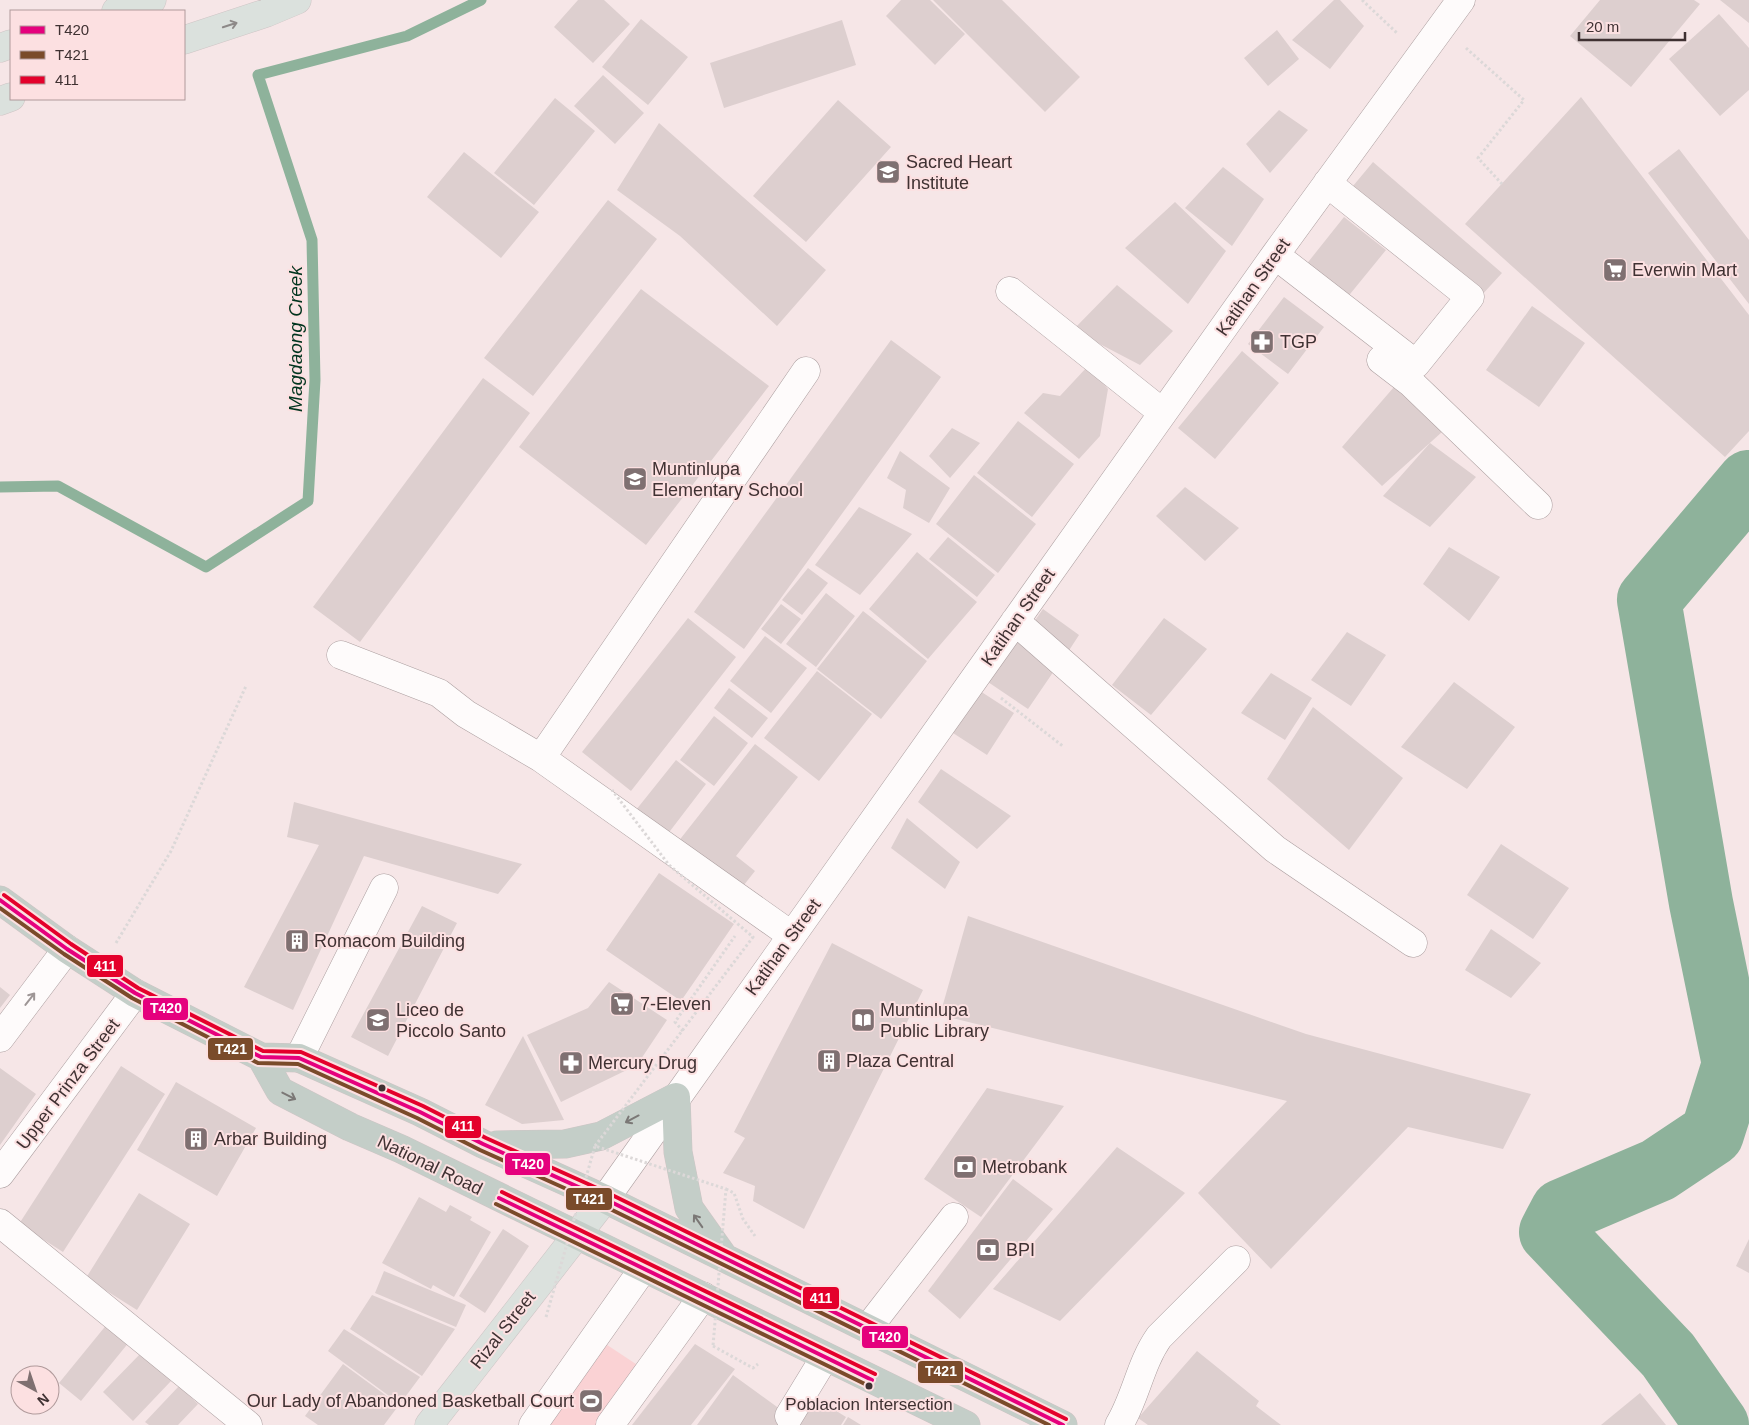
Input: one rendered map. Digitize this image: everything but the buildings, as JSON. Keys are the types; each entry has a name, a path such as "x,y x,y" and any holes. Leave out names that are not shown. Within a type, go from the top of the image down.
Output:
{"highway":[{"path":"0,900 67,949 135,993 261,1057 299,1058 420,1112 483,1144 605,1199 1063,1425"},
{"name":"National Road","path":"261,1057 280,1091 350,1127 401,1149 643,1269 703,1296 966,1425"},
{"path":"483,1144 533,1146 564,1144 601,1136 676,1097 678,1152 690,1208 726,1260"}],"main road":[{"path":"119,10 152,0"},
{"path":"185,40 266,13 297,0"},
{"name":"Katihan Street","path":"577,1236 605,1199"},
{"name":"Rizal Street","path":"429,1425 577,1236"}],"street":[{"name":"Katihan Street","path":"605,1199 1327,183 1461,0"},
{"path":"1270,263 1416,364 1470,297 1327,183"},
{"path":"1270,263 1410,383 1538,505"},
{"path":"1010,291 1163,413"},
{"path":"541,758 806,370"},
{"path":"1015,621 1275,849 1413,943"},
{"path":"341,654 439,693 466,714 541,758 791,936"},
{"path":"299,1058 384,888"},
{"path":"0,1038 67,949"},
{"name":"Upper Prinza Street","path":"0,1174 135,993"},
{"path":"868,1328 954,1217"},
{"path":"0,1223 248,1425"},
{"path":"1119,1425 1129,1407 1149,1352 1159,1337 1236,1260"},
{"path":"533,1425 643,1269"},
{"path":"610,1425 703,1296"},
{"path":"789,1416 825,1357"}],"path":[{"path":"1362,0 1420,54"},
{"path":"1442,26 1524,100 1478,158 1502,184"},
{"path":"974,678 1064,746"},
{"path":"100,969 171,851 246,686"},
{"path":"546,1318 595,1146 753,937 669,865 612,790"},
{"path":"683,1031 675,1022 735,936"},
{"path":"595,1146 734,1193 743,1219 756,1238"},
{"path":"726,1189 713,1346 752,1368 758,1364"}],"shaded area":[{"name":"Our Lady of Abandoned Basketball Court","path":"589,1333 654,1376 622,1425 527,1425"}],"waterway":[{"name":"Magdaong Creek","path":"0,487 58,486 206,567 308,501 315,380 312,240 258,75 407,36 481,0"},
{"path":"1717,1425 1668,1355 1551,1232 1562,1211 1658,1170 1712,1134 1734,1064 1701,903 1649,600 1749,482"}],"transit line":[{"name":"411","path":"4,895 71,944 138,988 263,1051 301,1052 423,1106 486,1138 608,1193 1066,1419"},
{"name":"T420","path":"0,900 67,949 135,993 261,1057 299,1058 420,1112 483,1144 605,1199 1063,1425"},
{"name":"T421","path":"0,908 64,954 132,998 258,1063 298,1064 417,1118 480,1150 602,1205 1049,1425"},
{"name":"411","path":"502,1192 875,1374"},
{"name":"T420","path":"499,1198 872,1380"},
{"name":"T421","path":"496,1204 869,1386"}],"place":[{"name":"Sacred Heart Institute","path":"888,172"},
{"name":"Everwin Mart","path":"1615,270"},
{"name":"TGP","path":"1262,342"},
{"name":"Muntinlupa Elementary School","path":"635,479"},
{"name":"Romacom Building","path":"297,941"},
{"name":"7-Eleven","path":"622,1004"},
{"name":"Liceo de Piccolo Santo","path":"378,1020"},
{"name":"Muntinlupa Public Library","path":"863,1020"},
{"name":"Plaza Central","path":"829,1061"},
{"name":"Mercury Drug","path":"571,1063"},
{"name":"Arbar Building","path":"196,1139"},
{"name":"Metrobank","path":"965,1167"},
{"name":"BPI","path":"988,1250"},
{"name":"Poblacion Intersection","path":"869,1386"},
{"name":"Our Lady of Abandoned Basketball Court","path":"591,1401"}]}
